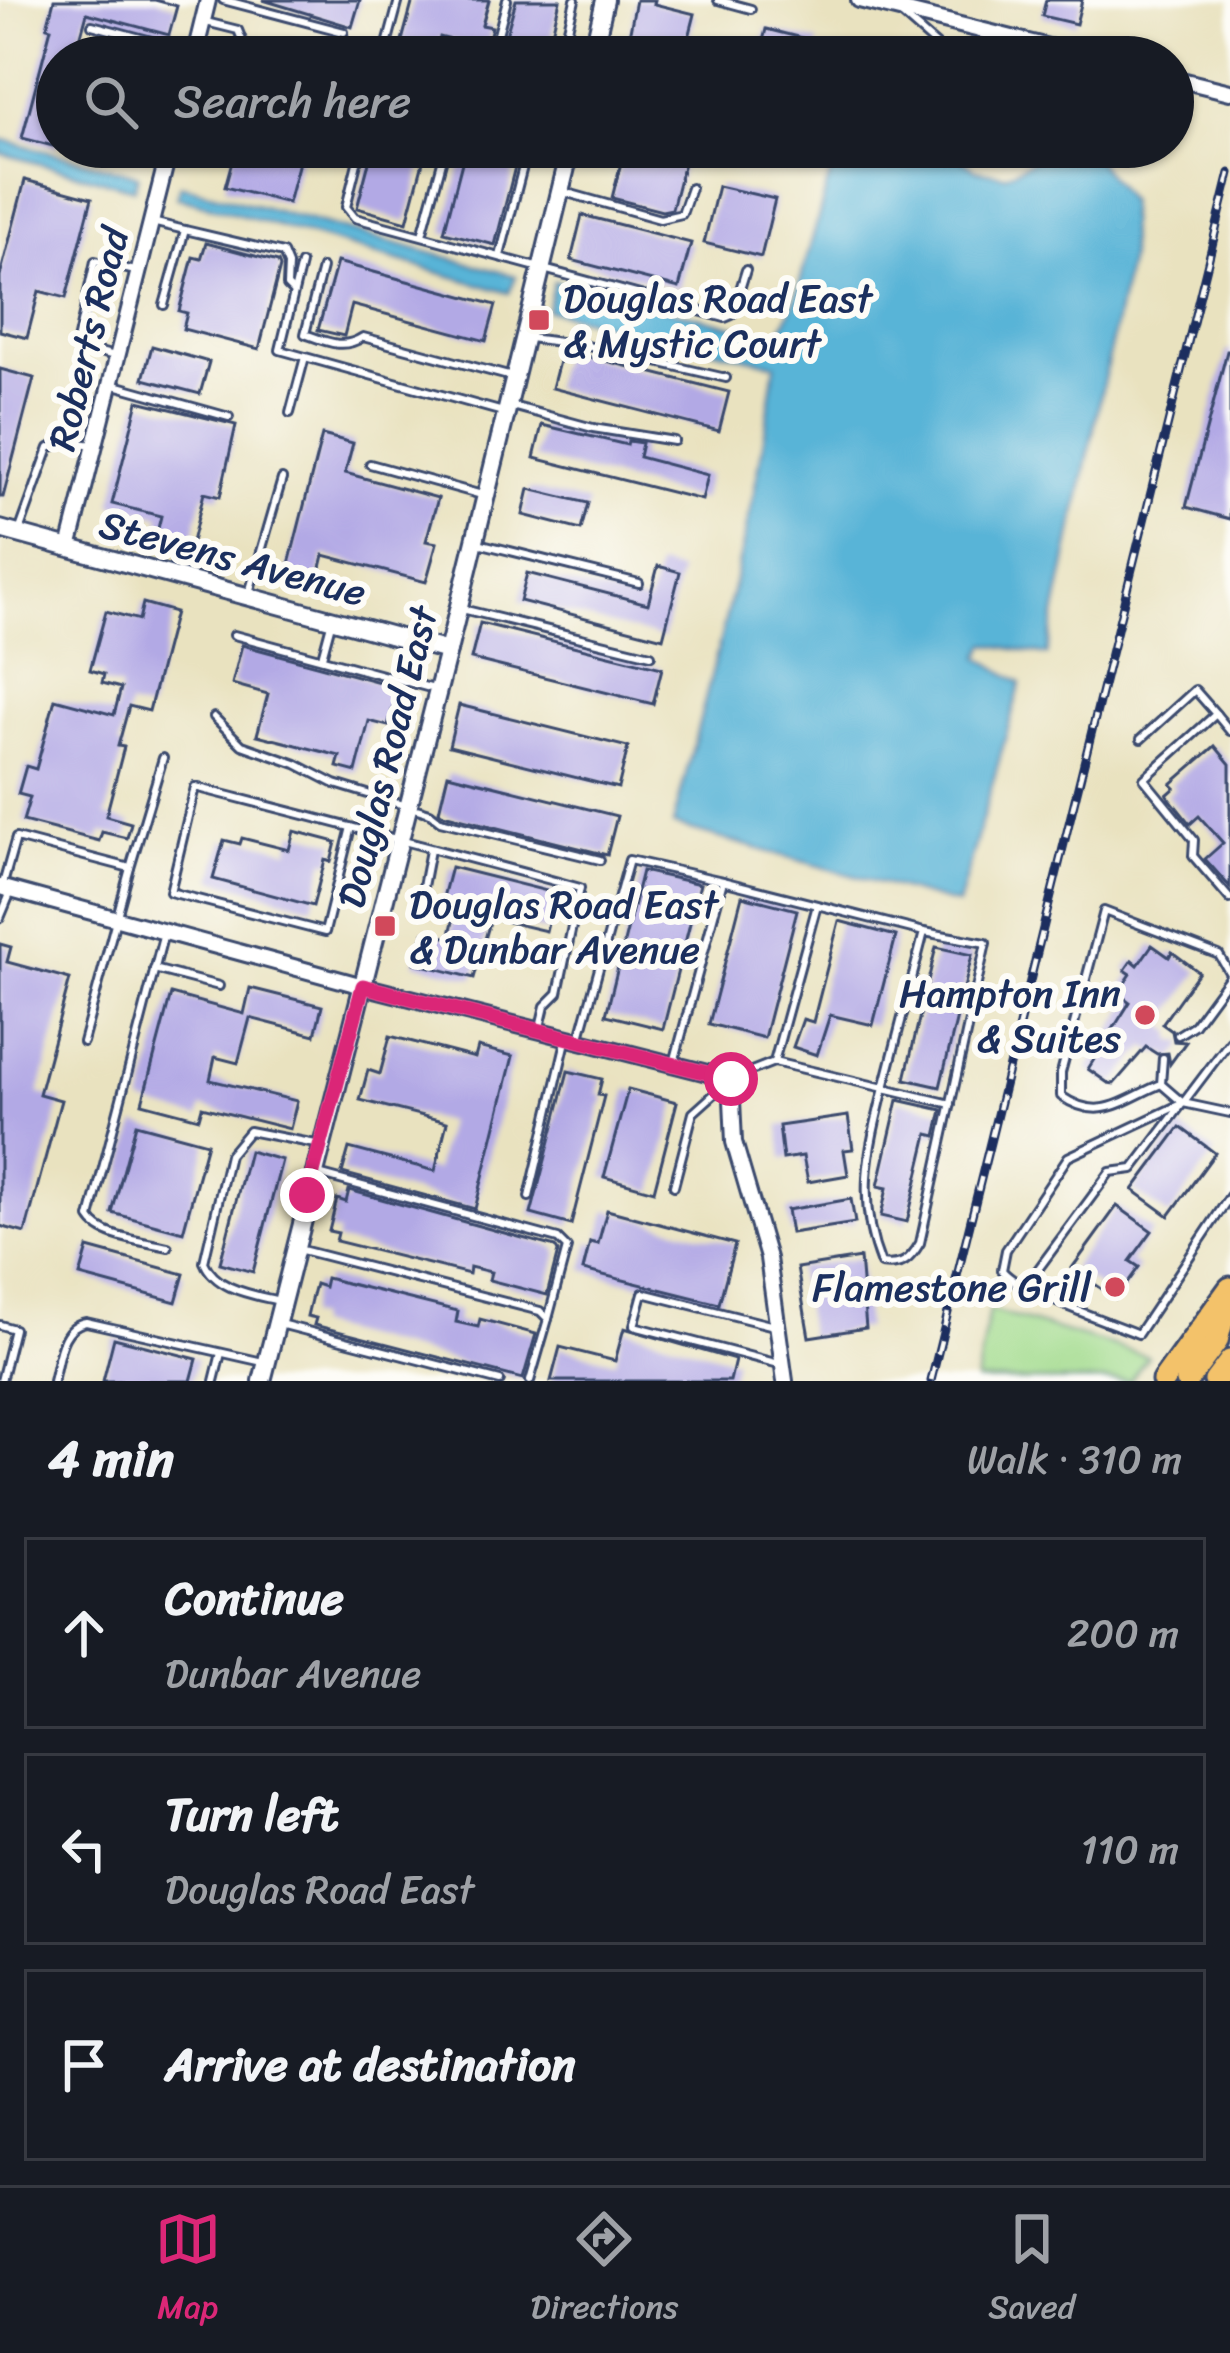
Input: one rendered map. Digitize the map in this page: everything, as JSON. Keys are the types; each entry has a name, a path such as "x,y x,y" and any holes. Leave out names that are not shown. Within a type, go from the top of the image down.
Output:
{"main road":[{"path":"1163,1381 1230,1289"},
{"path":"1183,1381 1210,1337 1230,1289"},
{"path":"1215,1381 1230,1361"}],"street":[{"path":"199,36 210,0"},
{"path":"597,36 605,0"},
{"path":"859,0 1004,36"},
{"path":"1194,83 1230,92"},
{"name":"Roberts Road","path":"69,548 165,168"},
{"name":"Douglas Road East","path":"264,1372 566,168"},
{"name":"Stevens Avenue","path":"0,530 448,650"},
{"path":"4,888 731,1079 734,1142 768,1258 784,1373"}],"lane":[{"path":"210,0 344,32"},
{"path":"389,36 399,0"},
{"path":"498,36 507,0"},
{"path":"566,36 575,0"},
{"path":"718,0 751,9"},
{"path":"895,9 926,36"},
{"path":"203,21 238,30 240,36"},
{"path":"92,25 129,36"},
{"path":"355,168 347,199 349,214 725,318 733,315 746,270"},
{"path":"422,236 440,168"},
{"path":"500,256 523,168"},
{"path":"560,191 660,219 682,214 691,188"},
{"path":"152,221 283,253 288,265 286,286 295,293"},
{"path":"164,305 185,230"},
{"path":"118,357 76,346 95,261 140,272"},
{"path":"302,264 280,350 508,409 674,441"},
{"path":"322,268 305,334 351,345 363,337 515,377"},
{"path":"525,337 583,345 726,378"},
{"path":"290,413 305,357"},
{"path":"111,385 229,417"},
{"path":"19,535 32,487 50,448 68,441 95,446"},
{"path":"370,464 486,496"},
{"path":"248,596 281,479"},
{"path":"475,542 639,583"},
{"path":"458,608 651,655"},
{"path":"322,657 333,618"},
{"path":"235,634 437,691"},
{"path":"1141,739 1195,690 1230,731"},
{"path":"1216,714 1144,779 1194,840 1192,856 1230,899"},
{"path":"214,716 242,745 335,784 430,813 440,821 600,860"},
{"path":"83,1042 163,758"},
{"path":"352,826 325,932 170,892 195,787 352,826 580,888 558,993 545,1006 539,1030"},
{"path":"0,918 16,838 130,868"},
{"path":"421,897 430,850"},
{"path":"529,1197 629,860 986,943 920,1243 911,1258 896,1266 881,1264 874,1247 865,1166 924,932"},
{"path":"674,1065 723,881"},
{"path":"774,1062 817,904"},
{"path":"1161,1084 1096,1112 1078,1108 1060,1096 1061,1073 1104,911 1219,956 1230,975 1194,1025 1178,1036"},
{"path":"164,931 90,1218 95,1227 168,1246"},
{"path":"154,969 219,986"},
{"path":"1030,1289 1036,1272 1110,1172 1133,1169 1227,1053 1230,1041"},
{"path":"1161,1084 1162,1058"},
{"path":"674,1186 693,1113 731,1079 774,1062 951,1104"},
{"path":"1161,1084 1183,1103 1230,1113"},
{"path":"1183,1103 1068,1157 1006,1250 1002,1270 1009,1280 1138,1334 1230,1196"},
{"path":"282,1302 238,1291 207,1270 204,1262 230,1155 249,1131 321,1145"},
{"path":"314,1173 558,1239 567,1249 530,1381"},
{"path":"296,1249 540,1311 548,1319"},
{"path":"778,1327 643,1293 634,1326 784,1373"},
{"path":"53,1381 66,1334 75,1324 86,1322 221,1352 264,1372"},
{"path":"277,1323 500,1381"},
{"path":"0,1325 14,1329 1,1381"},
{"path":"214,1381 221,1352"}],"green space":[{"path":"989,1310 1148,1356 1130,1381 976,1381"}],"water":[{"path":"0,139 36,148 36,163 0,153"},
{"path":"56,168 111,168 138,175 134,189"},
{"path":"832,168 973,168 1005,175 1018,168 1103,168 1128,201 1129,258 1047,655 987,644 980,657 1021,683 958,905 673,825 744,538 775,364 547,310 554,281 778,337 794,304"},
{"path":"180,185 516,276 509,293 177,197"}],"building":[{"path":"54,0 155,0 177,6 169,35 87,13 81,36 49,36 51,28 47,27"},
{"path":"263,0 360,0 352,27"},
{"path":"413,0 489,0 482,25 492,27 490,36 403,36"},
{"path":"516,0 560,0 551,36 506,36"},
{"path":"636,0 655,0 654,4 695,14 689,36 629,36"},
{"path":"1046,0 1082,0 1076,24 1042,16"},
{"path":"766,29 794,36 764,36"},
{"path":"36,85 36,142 22,138"},
{"path":"230,168 297,168 288,203 225,187"},
{"path":"367,168 421,168 407,222 357,208"},
{"path":"461,168 515,168 495,245 444,232"},
{"path":"620,168 683,168 672,209 662,211 612,198"},
{"path":"25,180 92,198 66,298 39,291 27,338 0,331 0,276"},
{"path":"718,186 775,199 761,257 704,243"},
{"path":"582,215 691,243 679,288 571,260"},
{"path":"206,243 278,262 259,349 183,329 187,313 179,311 193,257 201,259"},
{"path":"337,262 496,305 486,341 352,305 344,336 318,330"},
{"path":"152,346 209,362 200,394 143,379"},
{"path":"562,350 729,392 719,431 552,388"},
{"path":"1230,351 1230,519 1186,507"},
{"path":"0,369 34,378 3,497 0,497"},
{"path":"138,401 236,425 220,497 204,493 191,546 156,537 161,516 112,504"},
{"path":"542,425 627,445 628,441 642,443 639,457 708,475 702,500 534,458"},
{"path":"322,435 353,443 345,473 438,498 426,541 437,543 426,582 324,555 317,584 286,576"},
{"path":"529,489 588,503 581,530 523,515"},
{"path":"658,566 680,572 663,638 520,601 527,573 648,604"},
{"path":"143,603 175,612 149,711 129,706 118,746 124,747 106,816 131,823 127,838 102,832 99,841 23,821 30,797 18,794 26,766 36,769 55,699 114,715 121,688 102,683 104,674 90,670 106,611 139,620"},
{"path":"480,623 662,668 653,704 471,659"},
{"path":"242,645 398,687 388,726 369,721 356,772 337,767 340,756 257,735 268,694 232,684"},
{"path":"459,705 628,747 618,788 449,746"},
{"path":"1215,746 1230,764 1230,887 1205,859 1223,843 1199,816 1190,824 1167,795 1175,788 1171,784"},
{"path":"448,774 617,816 607,855 443,814 439,811"},
{"path":"294,831 336,842 331,862 325,860 313,906 213,879 224,840 240,844 242,838 289,850"},
{"path":"451,867 555,893 546,931 491,918 474,978 415,963 424,932 449,938 456,909 441,905"},
{"path":"642,871 700,884 663,1029 606,1015"},
{"path":"742,896 797,910 764,1038 709,1024"},
{"path":"839,921 896,936 873,1025 830,1015 817,1055 793,1047 803,1019 813,1022"},
{"path":"0,944 11,947 7,962 70,979 39,1094 61,1100 25,1233 0,1226"},
{"name":"Hampton Inn & Suites","path":"1152,945 1169,957 1172,952 1199,972 1162,1024 1172,1031 1174,1041 1186,1042 1170,1064 1168,1053 1157,1054 1146,1047 1114,1084 1108,1083 1088,1069 1130,1002 1118,993 1131,974 1125,970 1132,960 1138,965"},
{"path":"936,947 972,955 940,1087 905,1079"},
{"path":"250,988 322,1006 315,1035 250,1018 238,1063 215,1057 210,1080 297,1101 290,1129 202,1107 199,1118 142,1103 171,994 244,1014"},
{"path":"390,1036 475,1058 478,1047 513,1056 475,1209 342,1173 349,1148 435,1171 447,1122 360,1100 368,1070 380,1074"},
{"path":"568,1071 602,1079 598,1095 604,1096 571,1225 531,1214"},
{"path":"628,1089 677,1102 654,1191 604,1177"},
{"path":"898,1100 942,1110 936,1136 928,1134 907,1222 881,1216 887,1188 878,1186"},
{"path":"848,1116 853,1149 844,1150 848,1175 808,1182 803,1156 783,1159 779,1126"},
{"path":"136,1124 207,1143 183,1232 112,1213"},
{"path":"1180,1127 1215,1153 1169,1216 1133,1190"},
{"path":"249,1151 282,1160 253,1272 220,1263"},
{"path":"349,1190 555,1247 558,1252 547,1295 489,1280 491,1272 470,1267 469,1274 336,1241 338,1233 329,1231 337,1199 346,1202"},
{"path":"851,1199 855,1223 791,1233 787,1210"},
{"path":"1117,1206 1152,1231 1130,1261 1139,1267 1116,1299 1072,1268"},
{"path":"607,1210 735,1244 719,1304 583,1270 590,1242 598,1244"},
{"path":"88,1248 184,1274 176,1302 80,1276"},
{"path":"860,1258 866,1328 809,1337 797,1268"},
{"path":"326,1278 458,1311 456,1322 478,1327 480,1319 536,1334 523,1379 314,1325 316,1318 307,1316 312,1295 315,1284 324,1287"},
{"path":"624,1328 735,1360 730,1381 551,1381 560,1347 615,1361"},
{"path":"114,1338 197,1359 191,1381 103,1381"}],"railway":[{"path":"931,1381 1230,173"}],"place":[{"name":"Douglas Road East & Mystic Court","path":"539,320"},
{"name":"Douglas Road East & Dunbar Avenue","path":"385,926"},
{"name":"Hampton Inn & Suites","path":"1145,1015"},
{"name":"Flamestone Grill","path":"1115,1287"}],"route":[{"path":"307,1195 363,986 731,1079"}]}
